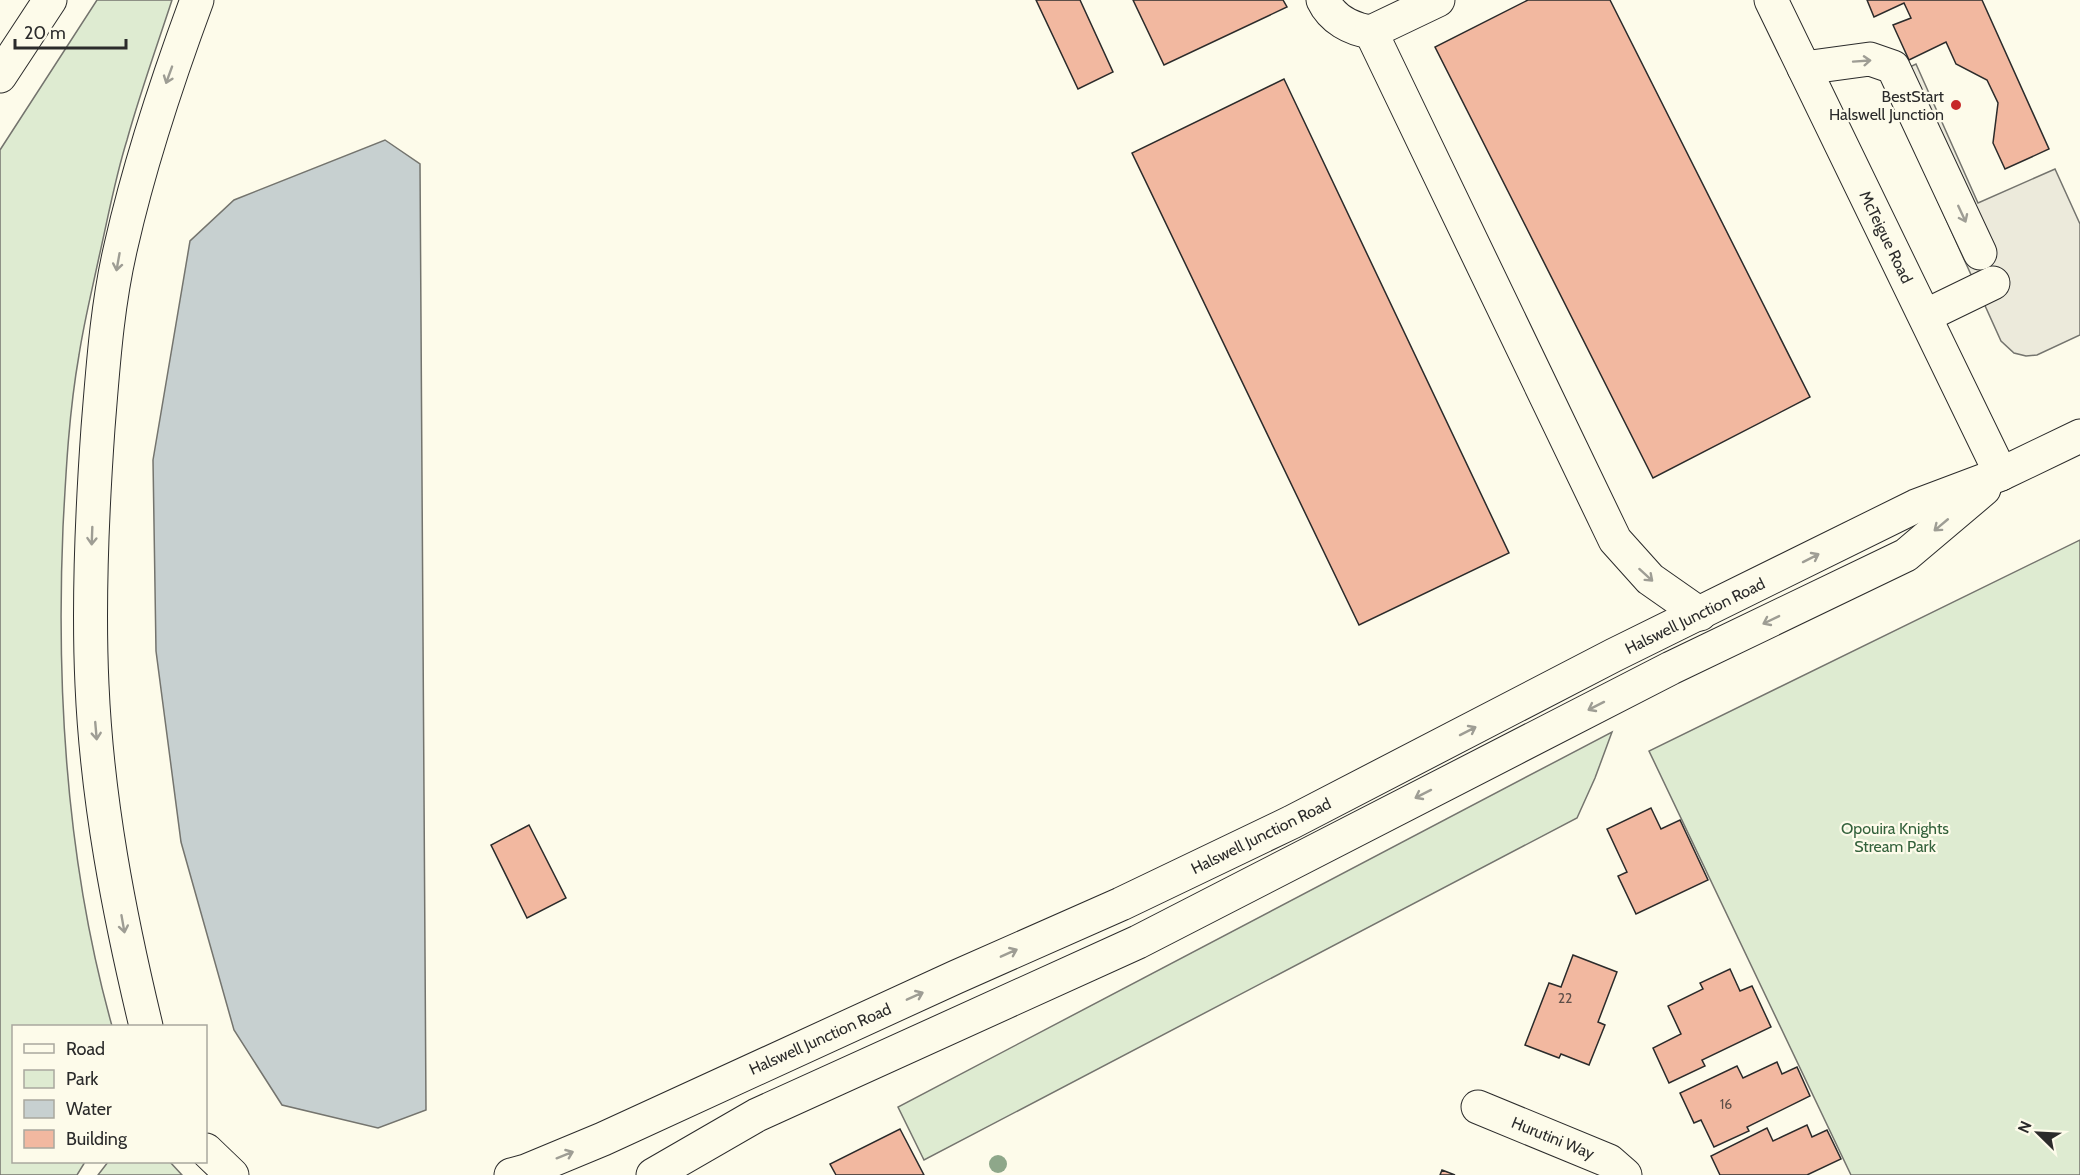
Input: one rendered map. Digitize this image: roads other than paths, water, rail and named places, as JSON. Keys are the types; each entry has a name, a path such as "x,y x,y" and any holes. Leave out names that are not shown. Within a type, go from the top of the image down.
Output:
{"main road":[{"path":"0,76 50,0"},
{"path":"146,1025 127,948 109,847 98,755 92,686 91,620 94,478 107,324 120,248 137,178 164,90 197,0"},
{"path":"1323,2 1332,14 1354,30 1371,32 1438,0"},
{"name":"McTeigue Road","path":"1771,0 2001,474"},
{"path":"1371,32 1615,540 1650,579 1700,614"},
{"path":"1804,68 1870,59 1893,67 1980,253"},
{"path":"1925,316 1993,283"},
{"name":"Halswell Junction Road","path":"510,1175 526,1171 603,1139 1121,904 1292,822 1604,661 1916,506 2001,474 2080,436"},
{"name":"Halswell Junction Road","path":"652,1175 757,1115 1138,942 1671,668 1906,555 2001,474"},
{"name":"Hurutini Way","path":"1478,1107 1610,1161 1625,1175"},
{"path":"207,1151 232,1175"}],"water":[{"path":"385,140 420,164 426,1110 378,1128 282,1105 234,1030 181,842 156,651 153,460 190,241 234,200"}],"place":[{"name":"BestStart Halswell Junction","path":"1956,105"}],"park label":[{"name":"Opouira Knights Stream Park","path":"1895,837"}]}
